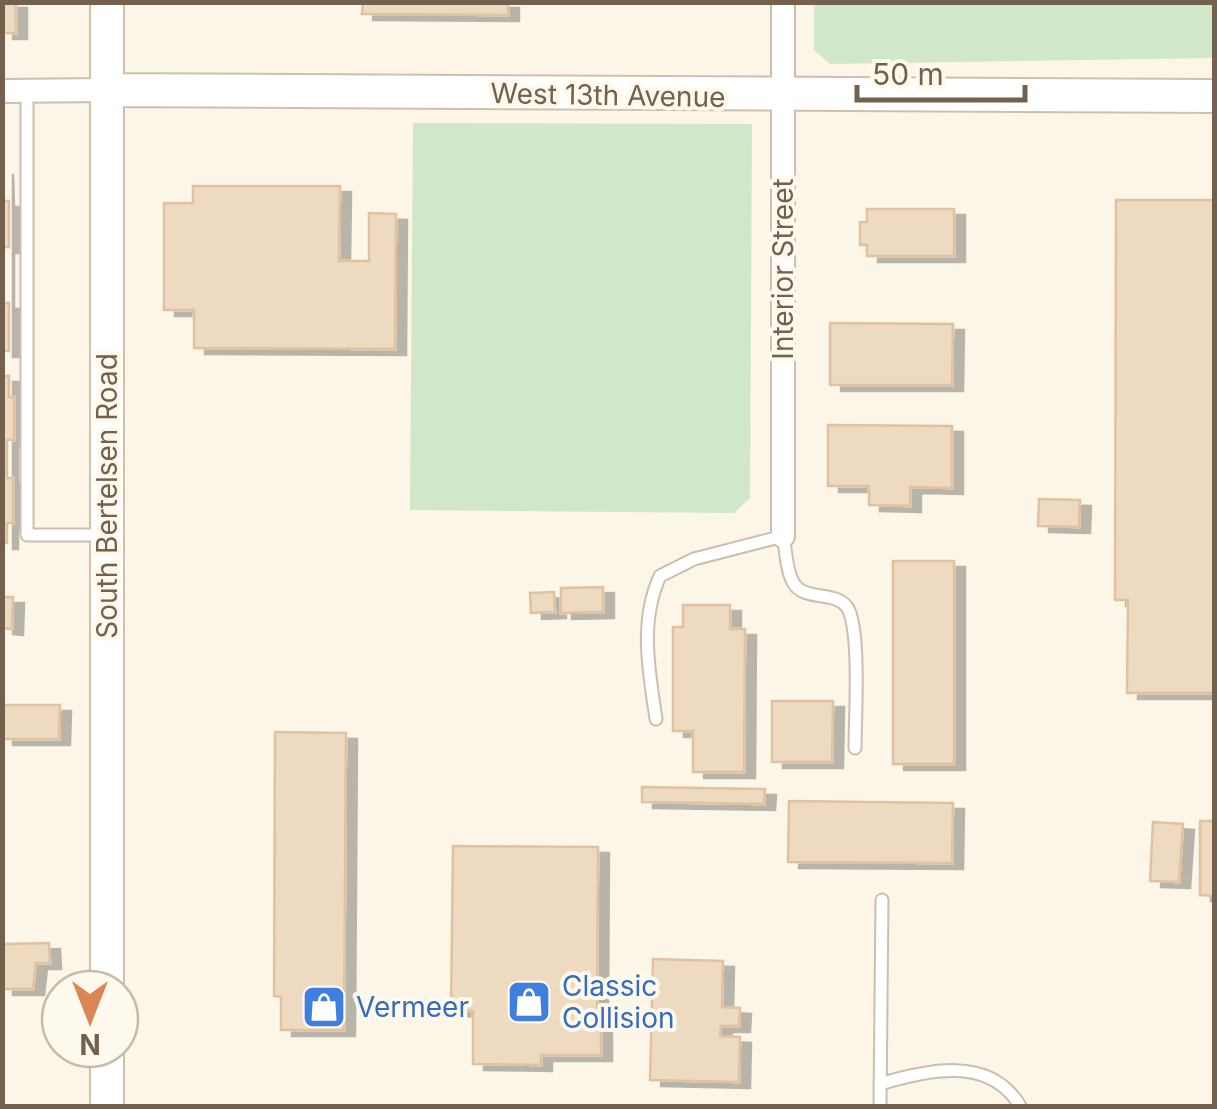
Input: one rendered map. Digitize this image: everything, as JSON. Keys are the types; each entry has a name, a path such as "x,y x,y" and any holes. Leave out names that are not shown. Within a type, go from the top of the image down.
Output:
{"street":[{"name":"South Bertelsen Road","path":"107,2 107,969"},
{"name":"Interior Street","path":"783,2 783,536"},
{"name":"West 13th Avenue","path":"2,90 1214,96"},
{"path":"107,1069 107,1106"}],"lane":[{"path":"27,90 26,535 107,535"},
{"path":"656,719 646,652 650,598 660,576 694,560 783,536 792,582 800,591 841,600 850,611 856,748"},
{"path":"880,1106 882,900"},
{"path":"880,1084 926,1070 978,1074 1004,1084 1020,1106"}],"green space":[{"path":"814,3 1214,3 1214,58 830,64 814,50"},
{"path":"413,123 752,124 750,498 734,513 410,510"}],"building":[{"path":"2,2 16,2 16,33 2,33"},
{"path":"363,2 508,2 508,15 362,14"},
{"path":"2,168 3,201 9,201 9,247 3,247 3,303 9,303 9,351 2,351"},
{"path":"193,186 340,186 339,261 369,261 369,213 396,214 395,349 194,348 194,310 164,310 164,203 193,203"},
{"path":"1116,200 1214,200 1214,693 1127,693 1128,600 1115,600"},
{"path":"867,209 954,209 954,256 867,256 867,245 860,245 860,222 867,222"},
{"path":"830,323 953,324 952,385 830,385"},
{"path":"2,376 9,376 9,397 14,397 14,440 7,440 7,478 13,478 13,523 7,523 7,543 2,543"},
{"path":"828,425 952,426 952,488 910,487 910,506 869,505 869,486 828,486"},
{"path":"1039,499 1080,500 1079,527 1038,526"},
{"path":"893,561 954,561 954,764 893,764"},
{"path":"603,587 603,612 561,613 561,588"},
{"path":"554,592 555,612 531,613 530,593"},
{"path":"2,597 13,597 12,629 2,628"},
{"path":"683,605 730,605 730,629 745,629 744,772 693,772 693,731 673,731 673,627 683,627"},
{"path":"772,701 833,701 832,762 772,762"},
{"path":"2,705 60,705 59,739 2,739"},
{"path":"275,732 346,733 344,1030 281,1030 281,997 274,996"},
{"path":"642,787 765,789 764,804 642,802"},
{"path":"789,801 953,803 952,863 788,862"},
{"path":"1200,821 1214,821 1214,896 1200,895"},
{"path":"1153,822 1183,824 1179,882 1150,881"},
{"path":"453,846 598,847 597,1010 601,1010 601,1055 541,1055 541,1065 473,1064 473,1011 451,1010"},
{"path":"49,943 50,963 36,963 33,989 2,989 2,944"},
{"path":"653,959 723,961 722,1007 740,1008 739,1026 721,1026 720,1036 740,1037 739,1082 650,1080"}],"place":[{"name":"Classic Collision","path":"529,1002"},
{"name":"Vermeer","path":"324,1007"}]}
